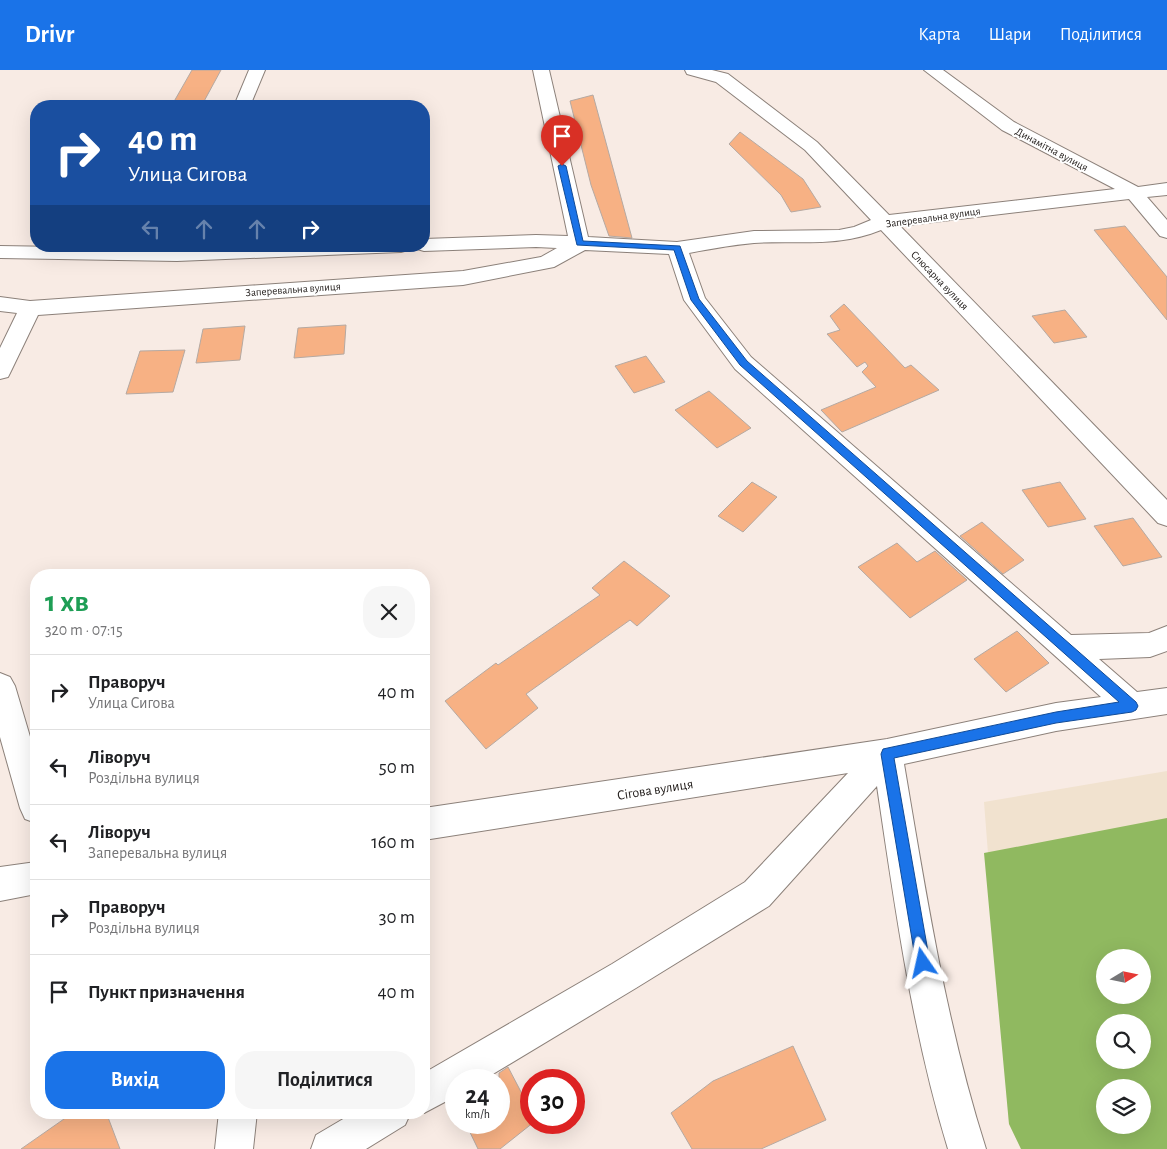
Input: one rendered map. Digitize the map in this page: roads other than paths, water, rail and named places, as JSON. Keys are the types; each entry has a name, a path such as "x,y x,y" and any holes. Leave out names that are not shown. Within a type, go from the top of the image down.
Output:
{"street":[{"path":"244,100 257,70"},
{"path":"541,70 580,244"},
{"name":"Слюсарна вулиця","path":"693,70 722,78 811,146 1167,516"},
{"name":"Динамітна вулиця","path":"932,70 1008,126 1132,191 1167,232"},
{"name":"Заперевальна вулиця","path":"430,245 536,241 677,248 754,237 839,236 859,232 884,222 1132,191 1167,189"},
{"name":"Заперевальна вулиця","path":"0,304 30,308 464,278 547,262 580,244"},
{"path":"677,248 695,300 743,363 1132,706"},
{"path":"0,252 30,252"},
{"path":"0,371 30,308"},
{"path":"1066,647 1150,645 1167,638"},
{"path":"0,686 30,788"},
{"name":"Сігова вулиця","path":"430,823 887,754 1056,717 1167,701"},
{"path":"430,1090 624,976 757,894 887,754"},
{"path":"887,754 917,934 951,1098 967,1149"},
{"path":"0,884 30,879"},
{"path":"234,1149 237,1119"},
{"path":"330,1149 380,1119"}]}
